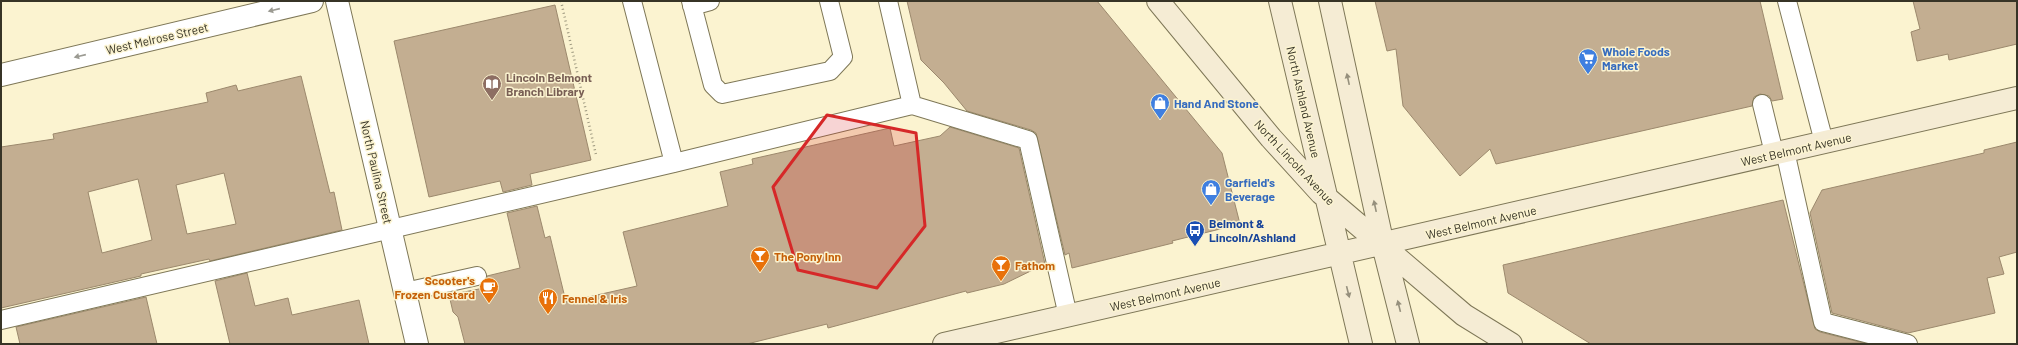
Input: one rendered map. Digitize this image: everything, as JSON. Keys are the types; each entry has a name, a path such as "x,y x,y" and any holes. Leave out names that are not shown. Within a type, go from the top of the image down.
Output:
{"main road":[{"name":"North Lincoln Avenue","path":"1158,1 1271,138 1326,197 1464,315 1511,344"},
{"name":"North Ashland Avenue","path":"1280,1 1360,344"},
{"path":"1330,1 1383,245 1408,344"},
{"name":"West Belmont Avenue","path":"944,344 1383,245 2017,98"}],"street":[{"name":"West Melrose Street","path":"1,74 312,1"},
{"name":"North Paulina Street","path":"337,1 417,344"}],"lane":[{"path":"632,1 674,163"},
{"path":"710,1 692,3 713,85 722,94 830,71 843,57 829,1"},
{"path":"888,1 912,105"},
{"path":"1787,1 1824,142"},
{"path":"1762,104 1779,152 1823,322 1908,344"},
{"path":"1,320 674,163 912,105 1028,140 1068,316"},
{"path":"405,292 477,276"}],"path":[{"path":"561,1 597,160"}],"highlighted area":[{"path":"827,115 916,133 925,226 877,288 798,270 773,187"}],"building":[{"path":"907,1 1097,1 1222,153 1240,224 1172,241 1173,243 1072,268 1069,253 1065,255 1036,133 1031,130 967,111 944,83 921,60"},
{"name":"Whole Foods Market","path":"1375,1 1760,1 1783,99 1772,101 1769,96 1760,94 1754,97 1752,106 1496,164 1490,149 1460,176 1403,106 1396,49 1387,51"},
{"path":"1913,1 2017,1 2017,44 1949,60 1948,54 1917,61 1911,32 1920,29"},
{"name":"Lincoln Belmont Branch Library","path":"555,5 591,160 530,174 532,185 503,192 500,181 429,197 394,41"},
{"path":"301,76 330,193 334,192 342,230 210,261 209,259 141,274 141,276 1,308 1,147 54,139 53,134 208,102 206,93 236,85 238,91","holes":["224,173 236,224 187,234 176,185","138,179 152,240 102,253 88,192"]},
{"path":"950,127 1019,148 1045,264 1004,284 967,293 966,291 828,328 827,324 747,344 465,344 458,317 453,312 449,295 489,287 487,276 520,268 507,213 537,206 545,238 550,236 566,302 637,286 623,232 728,206 720,172 753,164 752,159 890,128 894,146 940,136"},
{"path":"2017,142 2017,252 1999,257 2004,274 1987,278 1995,313 1908,333 1832,313 1810,213 1822,190 1984,153 1984,150"},
{"path":"1783,200 1815,329 1820,332 1864,343 1591,344 1508,293 1503,265"},
{"path":"247,273 255,306 288,298 292,315 359,300 369,344 230,344 215,281"},
{"path":"146,297 157,344 20,344 16,327"}],"place":[{"name":"Whole Foods Market","path":"1588,75"},
{"name":"Lincoln Belmont Branch Library","path":"492,101"},
{"name":"Hand And Stone","path":"1160,120"},
{"name":"Garfield's Beverage","path":"1211,206"},
{"name":"Belmont & Lincoln/Ashland","path":"1195,247"},
{"name":"The Pony Inn","path":"760,273"},
{"name":"Fathom","path":"1001,282"},
{"name":"Scooter's Frozen Custard","path":"489,304"},
{"name":"Fennel & Iris","path":"548,315"}]}
